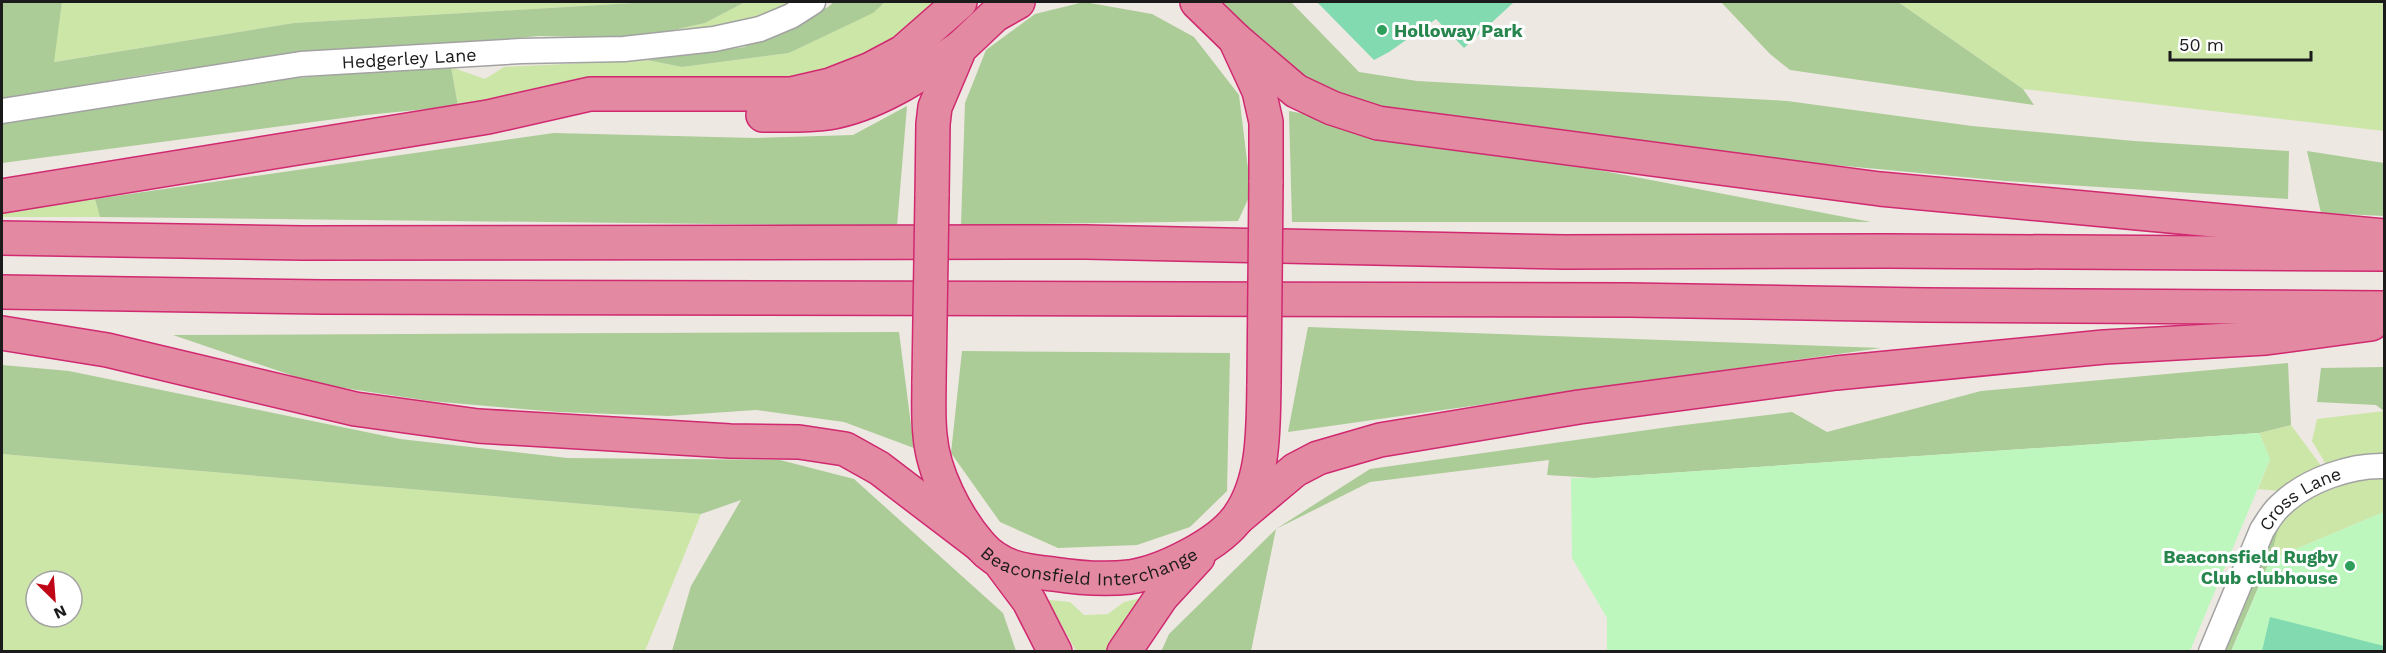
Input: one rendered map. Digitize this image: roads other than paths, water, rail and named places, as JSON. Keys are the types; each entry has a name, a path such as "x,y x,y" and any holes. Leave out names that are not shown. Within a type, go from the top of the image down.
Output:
{"highway":[{"path":"2,196 488,117 590,94 791,94 820,87 871,69 903,52 960,2"},
{"name":"Beaconsfield Interchange","path":"1018,2 996,15 960,48 935,107 929,381 930,436 934,462 953,505 991,555 1036,572 1086,578 1132,576 1161,568 1209,544 1239,517 1251,493 1258,466 1263,428 1266,122 1263,105 1235,39 1197,2"},
{"path":"1235,39 1296,91 1332,108 1378,123 1880,189 2385,236"},
{"path":"488,117 828,113 877,97 905,83 960,48"},
{"path":"2,238 303,243 1086,242 1564,252 2385,254"},
{"path":"2,292 406,297 1629,300 1925,305 2385,308"},
{"path":"1239,517 1294,470 1318,458 1380,440 1579,406 1836,373 2103,347 2266,338 2385,322"},
{"path":"2,333 107,350 355,409 456,423 613,435 799,442 845,448 879,468 991,555 1029,601 1054,651"},
{"path":"1124,651 1162,596 1209,544"}],"street":[{"name":"Hedgerley Lane","path":"2,111 301,64 521,51 624,49 714,39 760,29 791,16 813,2"},
{"name":"Cross Lane","path":"2211,651 2262,530 2273,512 2283,502 2310,485 2375,466"}],"place":[{"name":"Holloway Park","path":"1382,30"},
{"name":"Beaconsfield Rugby Club clubhouse","path":"2350,566"}]}
